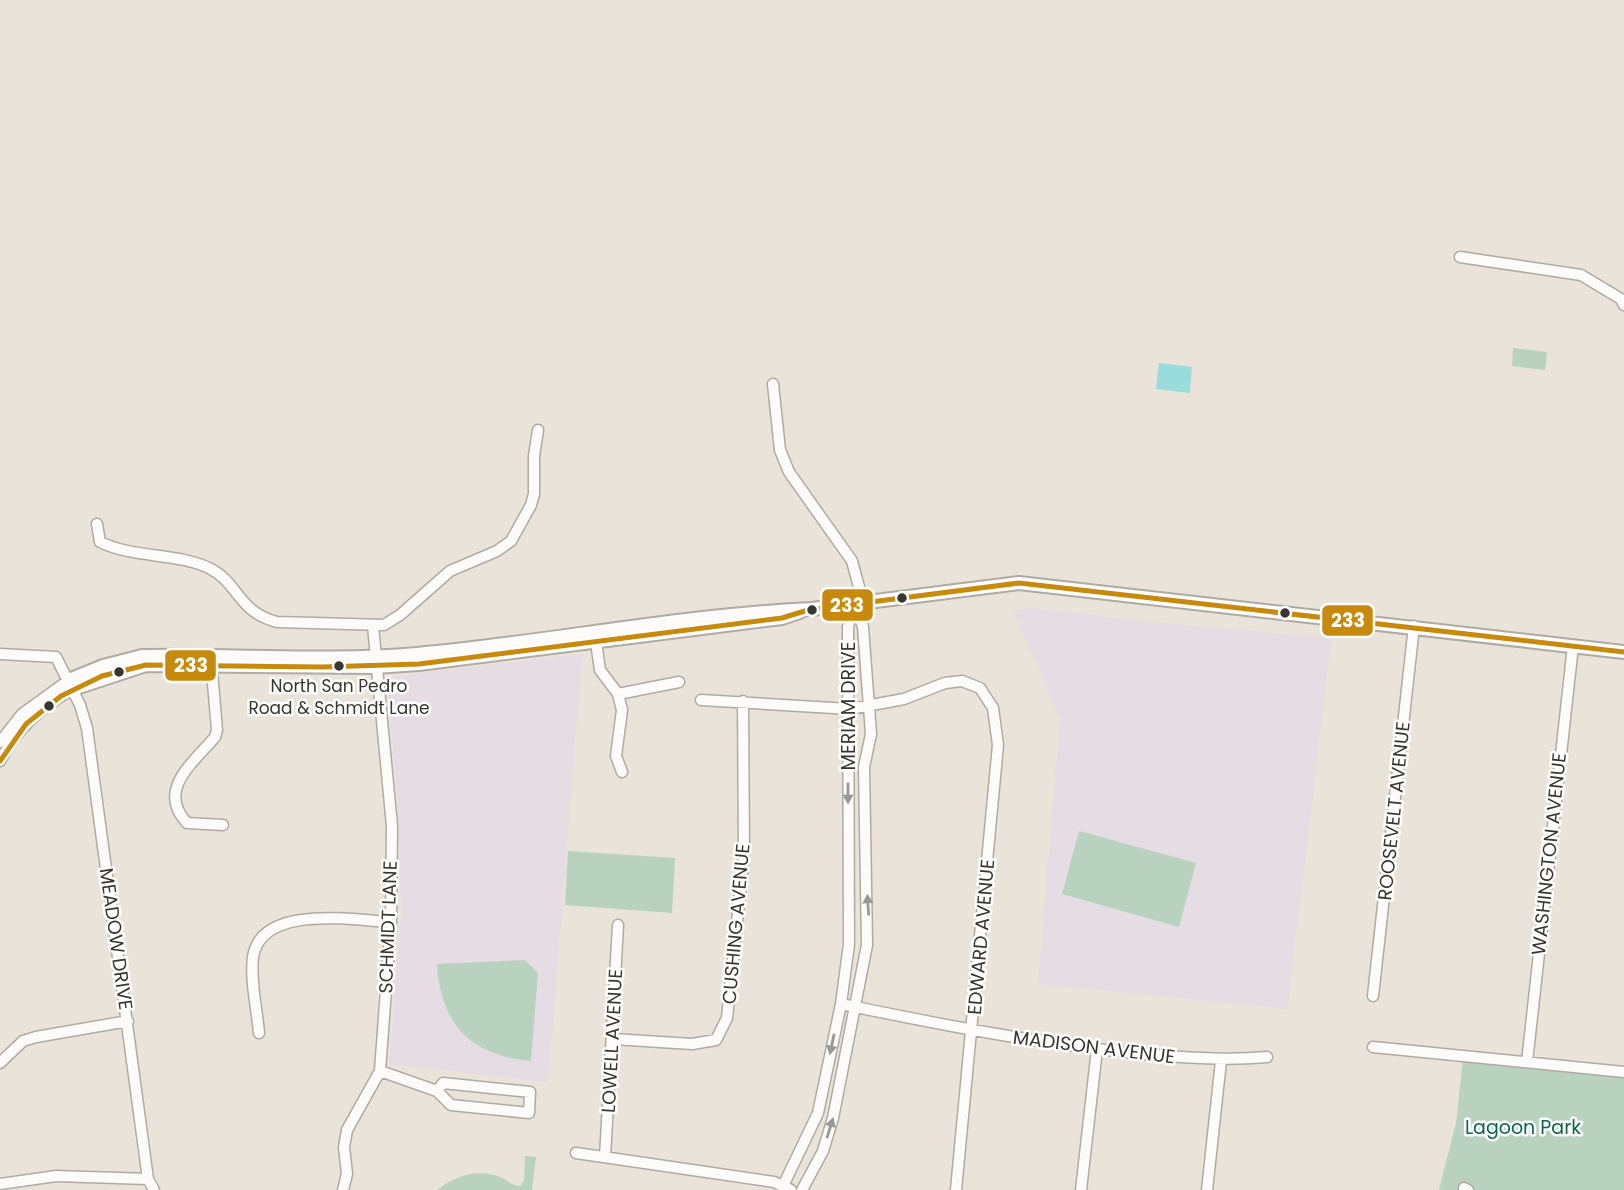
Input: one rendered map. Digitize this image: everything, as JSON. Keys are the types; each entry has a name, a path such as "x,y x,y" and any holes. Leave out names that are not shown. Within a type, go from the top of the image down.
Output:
{"main road":[{"path":"71,684 103,666 142,656 211,661 375,662 595,637 781,609 808,610 1019,583 1624,652"}],"street":[{"path":"1460,257 1581,275 1623,300"},
{"path":"773,384 780,450 789,472 852,561 859,587 856,604"},
{"path":"97,524 100,542 120,551 200,565 215,572 252,613 262,618 277,622 384,625 400,615 450,571 497,551 511,541 526,516 534,494 534,456 538,430"},
{"name":"MERIAM DRIVE","path":"802,1190 823,1151 833,1118 856,1007 869,915 864,858 864,767 871,734 863,626 856,604"},
{"name":"MERIAM DRIVE","path":"787,1188 818,1113 841,1004 851,899 848,834 848,627 856,604"},
{"name":"SCHMIDT LANE","path":"343,1190 347,1174 344,1147 347,1130 380,1071 391,922 391,826 373,626"},
{"name":"ROOSEVELT AVENUE","path":"1373,996 1414,626"},
{"path":"595,637 600,670 618,694 622,710 616,757 622,772"},
{"name":"WASHINGTON AVENUE","path":"1527,1062 1573,646"},
{"path":"0,654 56,657 71,684"},
{"path":"211,661 217,730 215,737 180,779 173,799 177,812 187,823 223,825"},
{"name":"EDWARD AVENUE","path":"869,704 904,699 945,683 962,681 980,688 993,708 998,745 956,1190"},
{"path":"618,694 679,682"},
{"path":"0,742 22,713 71,684"},
{"path":"0,761 28,720 71,684"},
{"name":"MEADOW DRIVE","path":"71,684 87,727 148,1179 154,1190"},
{"path":"701,700 850,709 869,704"},
{"name":"CUSHING AVENUE","path":"613,1039 692,1044 716,1040 727,1018 744,855 743,701"},
{"path":"259,1033 253,959 257,943 266,933 278,923 328,918 391,922"},
{"name":"LOWELL AVENUE","path":"605,1157 618,925"},
{"name":"MADISON AVENUE","path":"841,1004 973,1032 1097,1049 1221,1061 1267,1058"},
{"path":"0,1062 23,1041 128,1021"},
{"path":"1373,1047 1624,1072"},
{"path":"1081,1190 1097,1049"},
{"path":"1207,1190 1221,1061"},
{"path":"380,1071 437,1091 450,1105 529,1113 530,1092 443,1083 437,1091"},
{"path":"576,1153 774,1182 787,1188"},
{"path":"0,1184 56,1176 148,1179"}],"shaded area":[{"path":"1030,608 1161,623 1297,635 1332,635 1287,1009 1038,984 1060,718 1013,610"},
{"path":"582,654 548,1082 389,1064 401,917 399,826 387,677"}],"green space":[{"path":"1513,348 1547,352 1545,370 1512,366"},
{"path":"1079,831 1196,863 1179,927 1062,894"},
{"path":"568,851 675,858 672,913 565,905"},
{"path":"525,960 538,973 531,1061 491,1052 463,1033 452,1020 445,1004 437,964"},
{"name":"Lagoon Park","path":"1463,1059 1624,1073 1624,1190 1439,1190 1456,1123"},
{"path":"525,1156 536,1157 532,1190 437,1190 459,1177 475,1173 491,1174 520,1186 524,1181"}],"water":[{"path":"1159,363 1192,367 1190,393 1156,389"}],"transit line":[{"name":"233","path":"0,761 26,724 61,696 102,676 146,665 322,667 419,664 782,618 808,610 1019,583 1624,652"}],"place":[{"name":"North San Pedro Road & Schmidt Lane","path":"339,666"}]}
